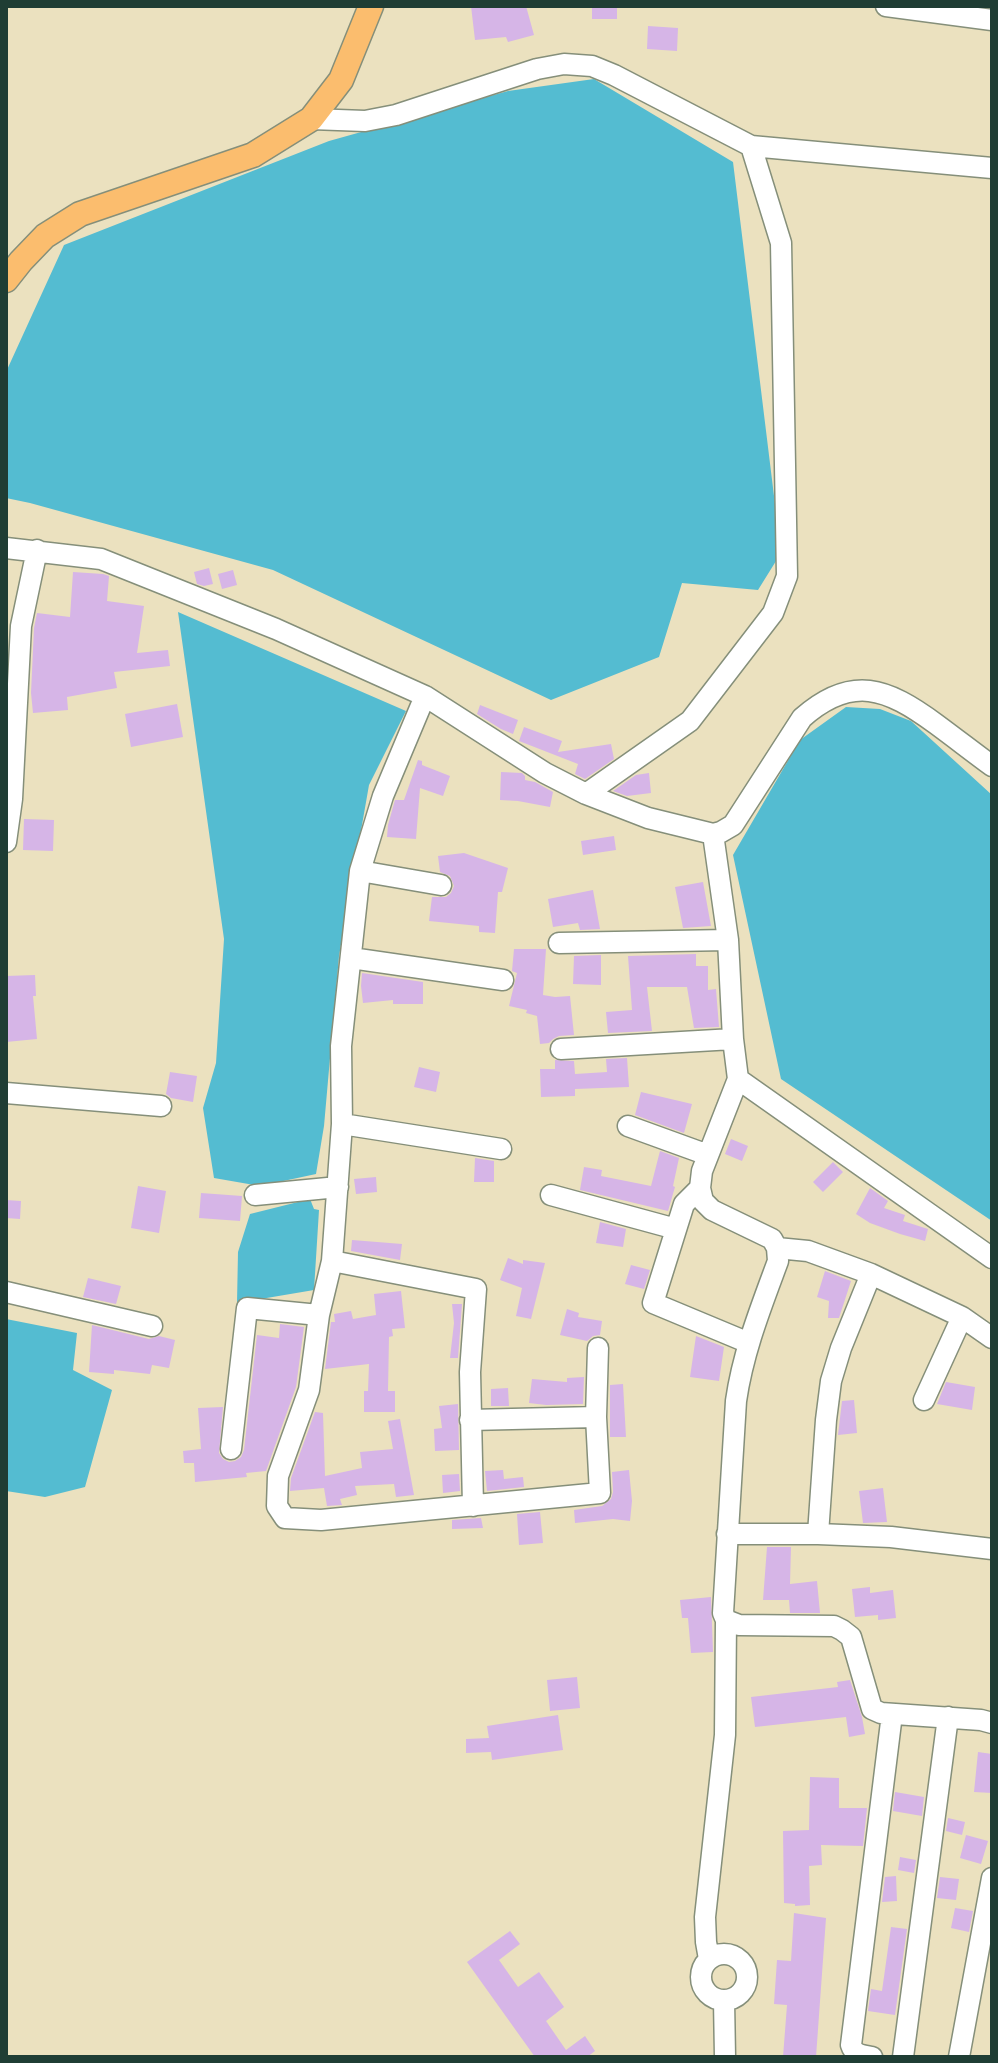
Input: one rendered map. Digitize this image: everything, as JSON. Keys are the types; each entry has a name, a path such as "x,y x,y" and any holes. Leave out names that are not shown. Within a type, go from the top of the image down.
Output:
{"main road":[{"path":"6,280 45,236 80,214 253,155 311,119 341,80 371,6"}],"street":[{"path":"886,6 992,20"},
{"path":"311,119 365,121 396,115 537,69 564,64 592,66 751,146 992,168"},
{"path":"586,794 690,721 773,613 787,576 781,243 751,146"},
{"path":"6,548 101,559 276,629 425,696 545,773 586,794 648,818 713,834 733,825 802,718 836,695 853,691 878,692 912,706 992,766"},
{"path":"6,842 12,799 21,626 37,550"},
{"path":"425,696 383,796 360,871 341,1046 342,1124 332,1261 319,1315 309,1390 278,1476 277,1506 285,1518 321,1520 600,1493 596,1417 598,1348"},
{"path":"709,1959 705,1917 725,1735 726,1620 723,1613 736,1401 749,1343 778,1261 777,1248 772,1239 712,1210 703,1201 700,1188 702,1171 738,1079 728,940 713,834"},
{"path":"360,871 441,885"},
{"path":"559,943 728,940"},
{"path":"351,958 503,980"},
{"path":"561,1049 733,1039"},
{"path":"738,1079 992,1258"},
{"path":"6,1093 161,1106"},
{"path":"342,1124 501,1149"},
{"path":"628,1126 708,1155"},
{"path":"255,1195 338,1187"},
{"path":"700,1188 684,1204 653,1303 749,1343"},
{"path":"551,1195 676,1229"},
{"path":"777,1248 808,1251 871,1274 962,1317 992,1338"},
{"path":"332,1261 476,1289 470,1372 473,1506"},
{"path":"818,1534 831,1381 871,1274"},
{"path":"6,1292 152,1326"},
{"path":"231,1449 247,1308 319,1315"},
{"path":"924,1400 962,1317"},
{"path":"470,1420 596,1417"},
{"path":"727,1534 891,1537 992,1549"},
{"path":"726,1620 739,1625 834,1626 851,1637 872,1709 881,1713 992,1723"},
{"path":"872,2057 858,2054 851,2045 892,1714"},
{"path":"903,2057 948,1717"},
{"path":"959,2057 992,1878"},
{"path":"724,1953 740,1959 748,1973 745,1989 732,1999 716,1999 709,1995 701,1981 704,1965 709,1959 724,1953"},
{"path":"724,2000 725,2057"}],"water":[{"path":"594,79 733,162 781,553 758,590 682,583 659,657 551,700 273,570 6,498 6,372 64,245 329,141 508,91"},
{"path":"178,612 406,711 369,785 339,956 324,1126 316,1174 260,1186 214,1178 203,1108 216,1063 224,939"},
{"path":"846,707 880,709 911,721 992,795 992,1221 781,1079 733,855 800,740"},
{"path":"310,1199 314,1209 319,1210 314,1290 237,1303 238,1252 250,1214"},
{"path":"6,1319 77,1333 73,1370 112,1390 85,1487 45,1497 6,1491"}],"building":[{"path":"471,6 526,6 534,35 508,42 506,37 475,40"},
{"path":"592,6 617,6 617,19 592,19"},
{"path":"648,26 678,28 677,51 647,49"},
{"path":"209,568 213,584 197,584 194,572"},
{"path":"233,570 237,585 222,589 218,574"},
{"path":"73,572 109,576 107,601 144,606 137,653 168,650 170,666 114,672 117,688 67,697 68,710 33,713 31,693 37,613 70,617"},
{"path":"177,704 183,737 131,747 125,714"},
{"path":"480,705 518,720 513,734 477,714"},
{"path":"524,727 562,741 558,752 611,744 614,759 585,779 575,774 578,764 519,741"},
{"path":"418,760 422,761 422,765 450,776 443,796 420,788 416,839 387,837 395,800 404,800"},
{"path":"501,772 522,773 525,780 553,792 550,807 500,800"},
{"path":"649,773 651,793 627,796 613,791 636,775"},
{"path":"24,819 54,820 53,851 23,850"},
{"path":"614,836 616,850 583,855 581,841"},
{"path":"464,853 508,868 502,892 498,892 495,933 479,932 479,926 429,921 432,897 446,897 454,886 450,876 440,872 438,856"},
{"path":"703,882 711,926 683,928 675,887"},
{"path":"593,890 600,929 580,930 578,923 553,927 548,899"},
{"path":"514,949 546,949 543,995 570,996 574,1035 559,1036 549,1043 540,1044 537,1016 509,1006 517,973 512,971"},
{"path":"696,954 696,966 708,966 708,990 716,989 719,1027 694,1028 687,987 647,987 652,1031 608,1033 606,1012 632,1010 628,956"},
{"path":"601,955 601,985 573,984 574,956"},
{"path":"362,973 423,982 423,1004 393,1004 393,1000 363,1003"},
{"path":"35,975 36,996 33,996 37,1039 6,1042 6,976"},
{"path":"627,1058 629,1087 575,1089 575,1096 541,1097 540,1069 555,1069 555,1060 574,1061 575,1074 607,1072 606,1059"},
{"path":"419,1067 440,1072 436,1092 414,1087"},
{"path":"170,1072 197,1076 193,1102 171,1098 166,1094"},
{"path":"641,1092 692,1104 684,1133 635,1115"},
{"path":"731,1139 748,1146 742,1161 725,1154"},
{"path":"660,1151 679,1158 668,1211 580,1190 584,1167 602,1170 601,1176 651,1186"},
{"path":"475,1158 494,1161 494,1182 474,1182"},
{"path":"833,1162 843,1172 823,1192 813,1182"},
{"path":"376,1177 377,1192 356,1194 354,1179"},
{"path":"138,1186 166,1191 159,1233 131,1228"},
{"path":"870,1188 888,1201 884,1208 905,1215 903,1221 928,1229 925,1241 870,1223 856,1214"},
{"path":"201,1193 242,1196 240,1221 199,1218"},
{"path":"6,1200 21,1201 20,1219 6,1218"},
{"path":"600,1222 626,1229 623,1247 596,1243"},
{"path":"352,1240 402,1244 400,1260 351,1251"},
{"path":"508,1258 523,1264 523,1260 545,1263 531,1319 516,1316 522,1288 500,1280"},
{"path":"631,1265 650,1270 644,1289 625,1284"},
{"path":"825,1271 851,1281 839,1318 828,1318 829,1301 817,1297"},
{"path":"88,1278 121,1286 116,1304 83,1297"},
{"path":"401,1291 405,1328 392,1329 393,1336 389,1337 388,1391 395,1391 395,1412 364,1412 369,1364 325,1369 331,1322 335,1322 334,1314 351,1311 353,1319 376,1315 374,1294"},
{"path":"452,1304 462,1304 458,1358 450,1358 454,1323"},
{"path":"567,1309 579,1313 578,1317 602,1321 600,1335 587,1341 560,1335"},
{"path":"280,1324 304,1327 296,1387 266,1471 246,1473 247,1477 195,1482 194,1463 184,1463 183,1451 201,1449 198,1408 223,1407 219,1453 229,1462 241,1457 257,1335 279,1338"},
{"path":"92,1325 149,1339 159,1336 175,1340 169,1368 152,1365 150,1374 114,1370 114,1374 89,1372"},
{"path":"696,1336 724,1347 719,1381 690,1377"},
{"path":"584,1377 583,1404 529,1403 532,1379 567,1382 567,1378"},
{"path":"946,1382 975,1387 972,1410 937,1404"},
{"path":"623,1384 626,1437 610,1437 610,1385"},
{"path":"508,1388 509,1406 491,1406 491,1389"},
{"path":"854,1400 857,1433 838,1435 842,1401"},
{"path":"458,1404 459,1450 435,1451 434,1429 442,1428 439,1406"},
{"path":"315,1412 323,1413 325,1476 362,1468 360,1452 393,1449 388,1421 400,1419 414,1495 396,1497 394,1484 355,1486 357,1495 340,1499 342,1505 327,1506 324,1488 290,1491 291,1478"},
{"path":"503,1470 504,1479 523,1477 524,1487 487,1491 485,1471"},
{"path":"629,1470 630,1521 613,1519 575,1523 574,1510 602,1506 611,1499 612,1472"},
{"path":"459,1474 460,1491 443,1493 442,1475"},
{"path":"883,1488 887,1522 863,1523 859,1491"},
{"path":"540,1512 543,1543 519,1545 517,1514"},
{"path":"481,1518 483,1528 452,1529 452,1520"},
{"path":"767,1547 791,1547 790,1584 817,1581 820,1613 790,1613 789,1600 763,1600"},
{"path":"870,1587 870,1593 893,1590 896,1618 878,1620 878,1615 855,1617 852,1589"},
{"path":"711,1597 713,1652 691,1653 688,1618 682,1618 680,1600"},
{"path":"577,1677 580,1708 550,1711 547,1680"},
{"path":"850,1680 865,1734 849,1737 846,1717 755,1727 751,1697 838,1687 837,1682"},
{"path":"558,1715 563,1750 492,1760 491,1752 466,1753 466,1739 489,1738 487,1726"},
{"path":"978,1752 992,1754 992,1793 974,1792"},
{"path":"810,1777 839,1778 839,1808 867,1808 863,1846 821,1845 822,1865 809,1866 810,1905 795,1906 784,1903 783,1831 809,1830"},
{"path":"895,1792 924,1797 922,1816 893,1811"},
{"path":"948,1818 965,1822 962,1835 946,1831"},
{"path":"966,1835 988,1841 981,1864 960,1858"},
{"path":"900,1857 916,1860 914,1873 898,1870"},
{"path":"896,1876 897,1901 882,1902 885,1877"},
{"path":"940,1877 959,1879 956,1900 937,1898"},
{"path":"955,1908 973,1911 969,1932 951,1928"},
{"path":"794,1913 826,1918 816,2057 783,2057 787,2005 774,2004 777,1960 791,1961"},
{"path":"891,1927 907,1929 895,2015 868,2011 871,1989 882,1991"},
{"path":"510,1931 520,1944 499,1960 518,1987 539,1972 564,2007 546,2021 566,2050 585,2036 595,2051 587,2057 535,2057 467,1962"}]}
